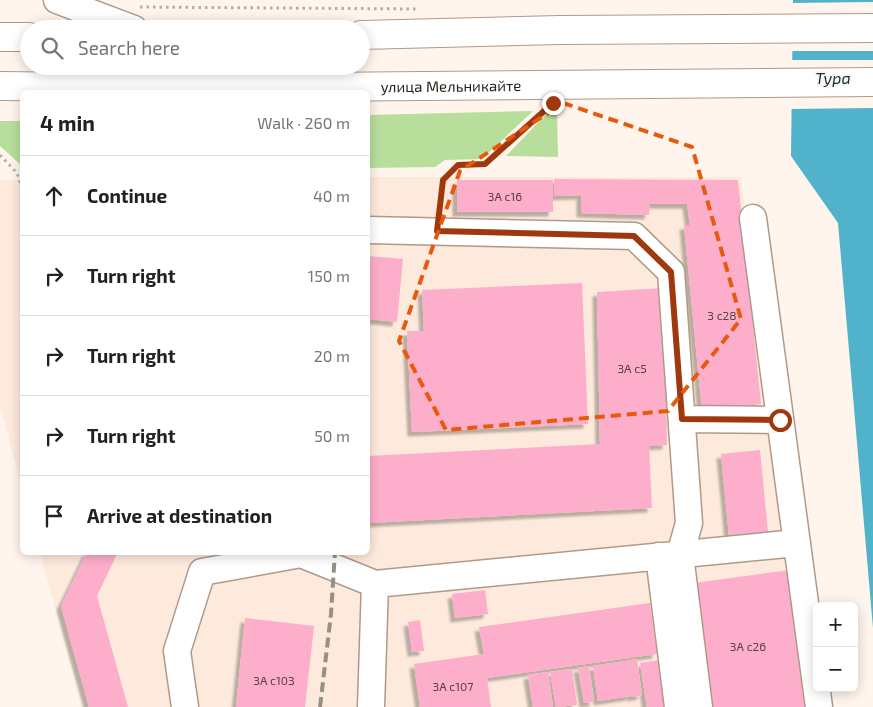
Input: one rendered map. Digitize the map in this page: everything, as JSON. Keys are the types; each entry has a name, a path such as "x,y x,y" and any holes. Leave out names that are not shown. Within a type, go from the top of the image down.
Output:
{"main road":[{"path":"370,35 560,30 873,28"},
{"path":"0,37 20,37"},
{"name":"улица Мельникайте","path":"370,91 556,94 873,82"},
{"name":"улица Мельникайте","path":"0,86 307,90"}],"street":[{"path":"57,0 134,18"},
{"path":"753,218 819,707"},
{"path":"370,230 634,236 671,272 690,523 669,555 678,707"},
{"path":"682,419 780,420"},
{"path":"306,555 375,584 797,543"},
{"path":"185,707 177,652 202,572 291,555"},
{"path":"669,555 699,707"},
{"path":"371,707 375,584"}],"path":[{"path":"134,18 422,9"},
{"path":"437,231 443,180 458,165 485,164 556,94"},
{"path":"0,155 17,173 20,182"}],"highlighted area":[{"path":"563,103 692,147 741,319 668,411 446,430 399,341 460,171"}],"shaded area":[{"path":"370,177 741,177 812,707 83,707 41,555 370,555"},
{"path":"0,180 20,180 20,481 0,406"}],"green space":[{"path":"533,111 482,159 445,160 435,167 370,168 370,115"},
{"path":"549,111 557,111 558,157 506,156"},
{"path":"0,121 20,121 20,164 0,146"}],"water":[{"name":"Тура","path":"793,0 873,0 873,628 838,223 791,156"}],"pier":[{"path":"873,2 873,51 790,51 790,3"},
{"path":"790,60 873,60 873,108 789,109"}],"building":[{"path":"554,179 738,180 761,404 702,410 684,225 690,225 687,204 650,204 649,215 581,213 581,195 554,196"},
{"path":"457,180 553,180 553,212 457,212"},
{"path":"370,256 403,259 397,322 370,319"},
{"path":"582,283 588,424 412,432 407,331 424,331 422,290"},
{"path":"664,288 667,445 649,446 652,508 370,523 370,456 600,444 597,292"},
{"path":"760,450 768,532 729,536 721,454"},
{"path":"86,555 117,555 97,596 128,707 89,707 61,606"},
{"path":"790,570 810,707 704,707 687,584"},
{"path":"485,590 488,614 455,618 452,594"},
{"path":"650,603 657,654 487,678 491,707 420,707 414,664 484,654 479,627"},
{"path":"245,618 314,626 305,707 236,707"},
{"path":"420,620 424,651 412,652 408,622"},
{"path":"637,659 642,695 632,697 626,661"},
{"path":"660,660 667,707 647,707 640,663"},
{"path":"626,661 631,696 598,701 593,666"},
{"path":"589,666 594,702 584,703 578,668"},
{"path":"572,669 577,705 556,707 550,672"},
{"path":"548,672 553,707 533,707 528,675"}],"railway":[{"path":"320,707 331,614 335,555"}],"route":[{"path":"553,103 485,164 458,165 443,180 437,231 634,236 671,272 682,419 780,420"}]}
